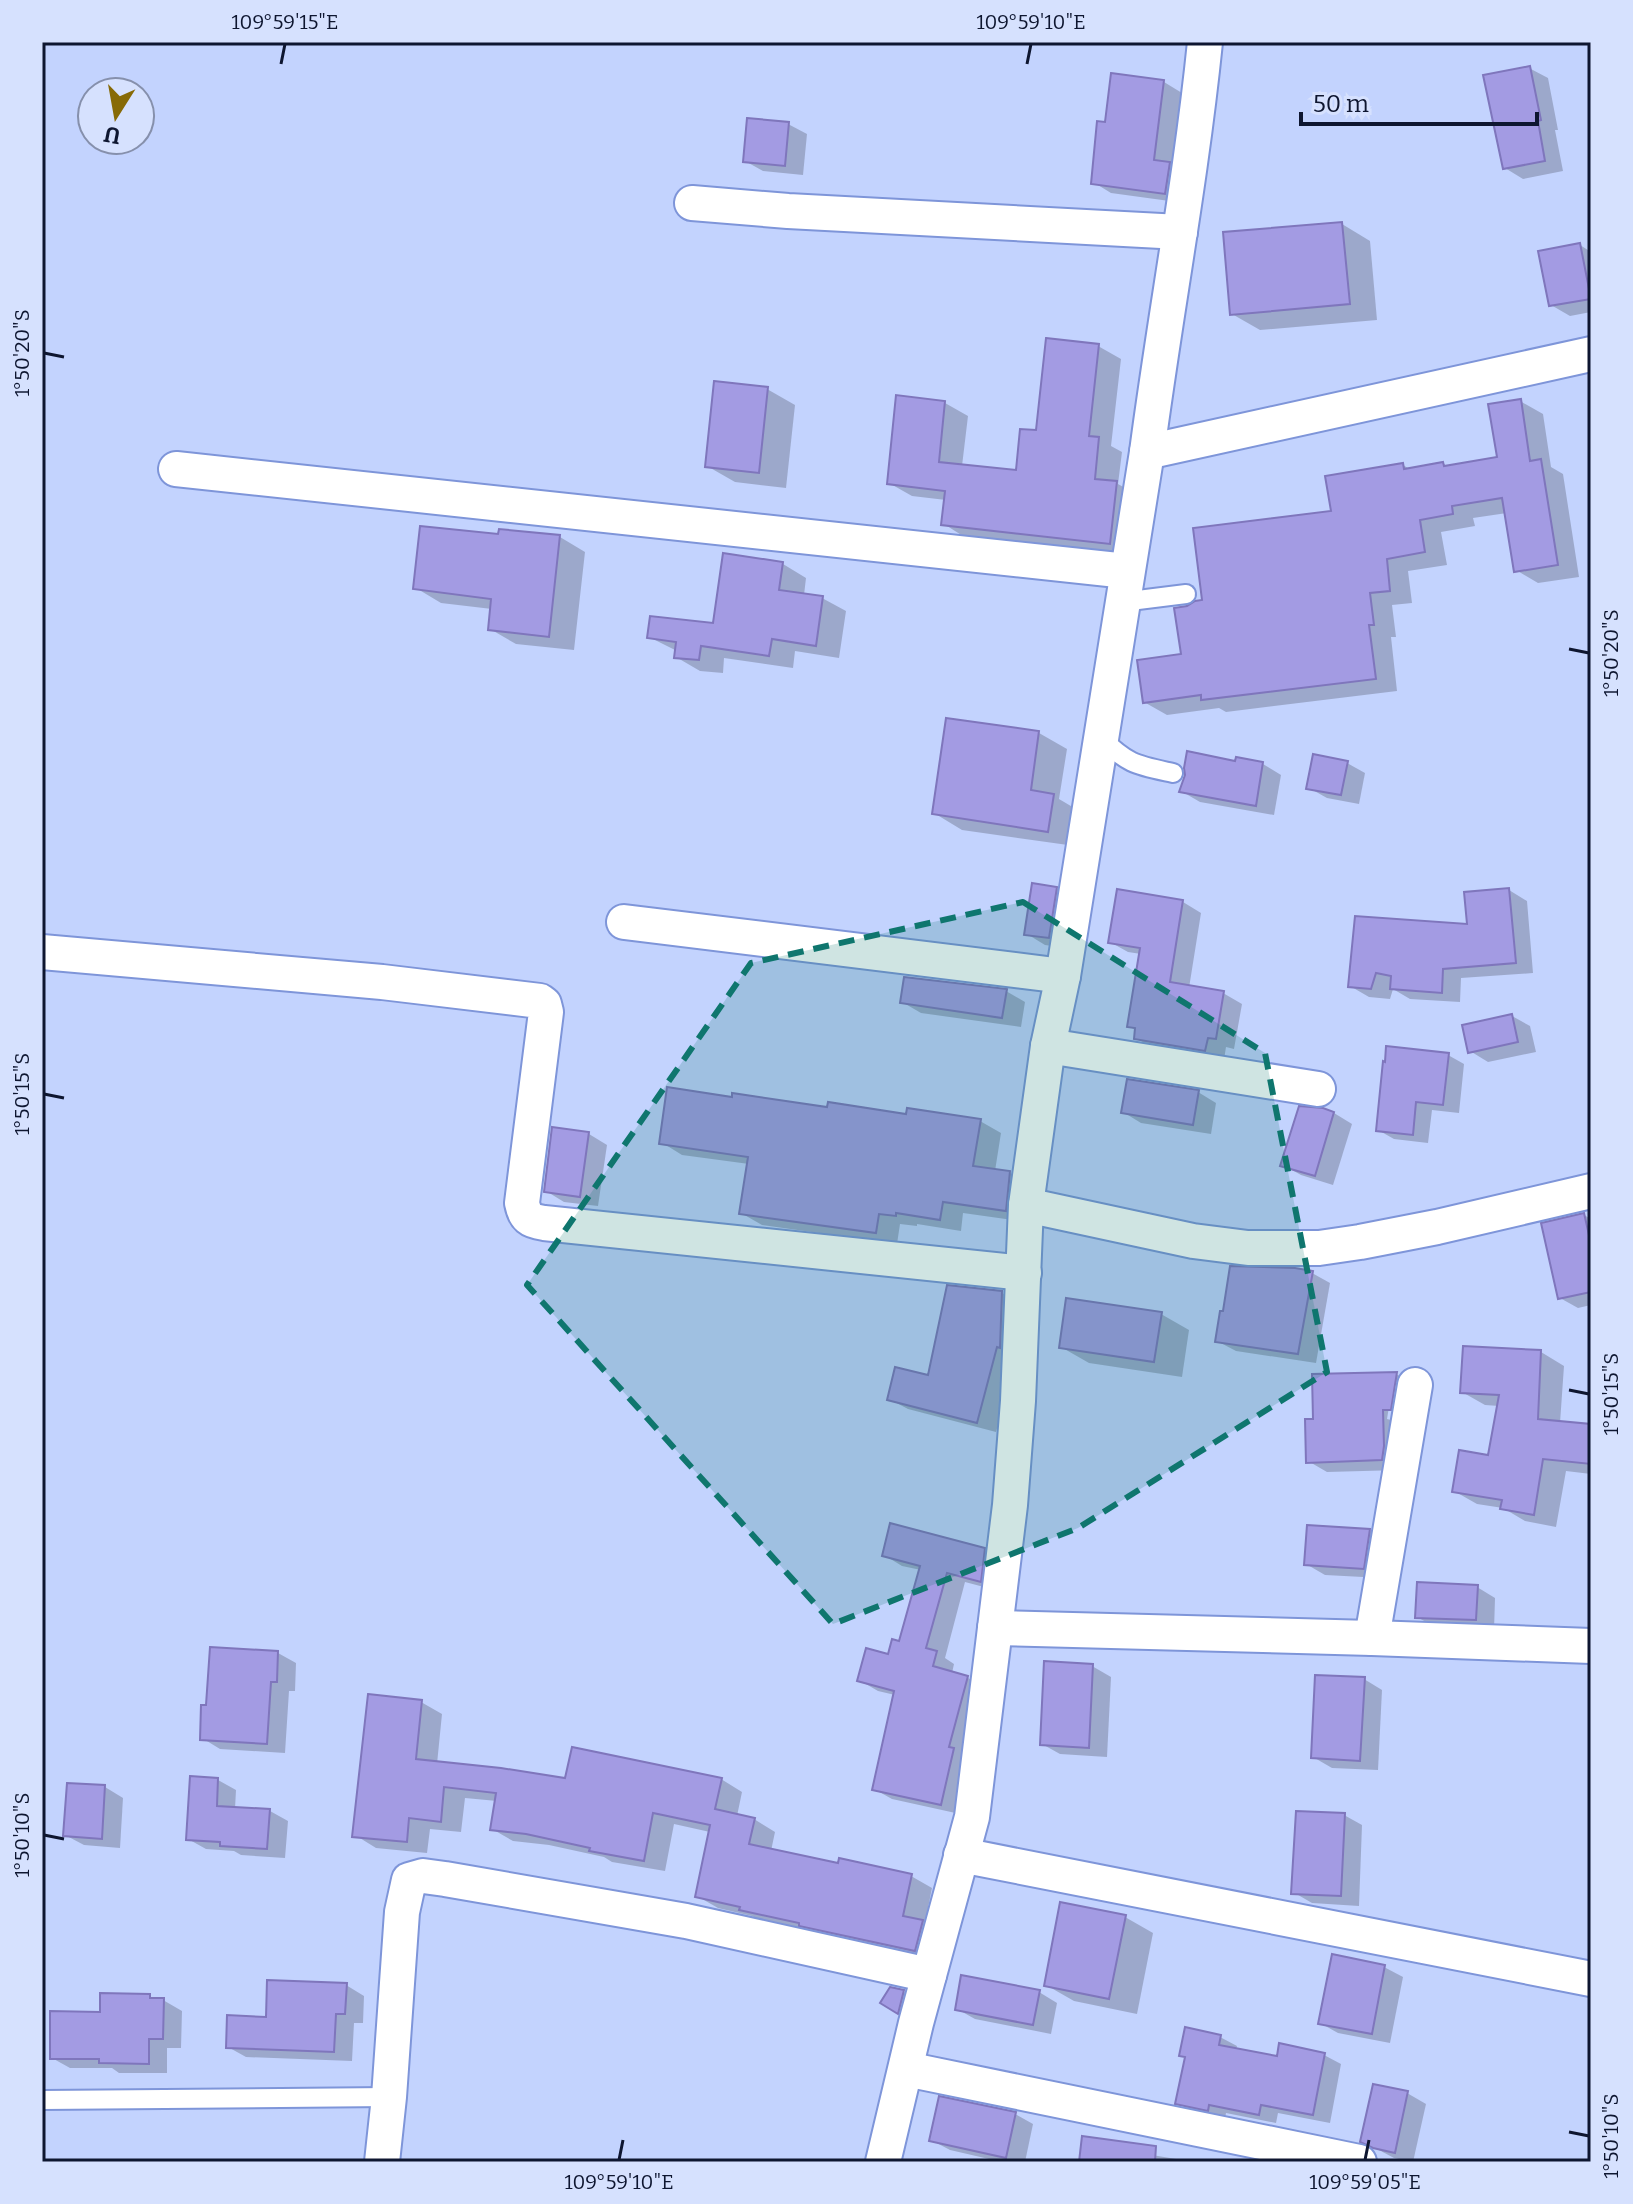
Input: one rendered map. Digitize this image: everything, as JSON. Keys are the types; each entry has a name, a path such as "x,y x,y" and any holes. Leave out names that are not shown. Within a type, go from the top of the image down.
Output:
{"street":[{"path":"883,2162 972,1817 1010,1505 1026,1205 1048,1046 1063,976 1147,452 1205,42"},
{"path":"692,203 1180,232"},
{"path":"1147,452 1591,354"},
{"path":"176,469 1124,586"},
{"path":"624,922 1063,976"},
{"path":"42,952 382,982 540,1001 546,1012 522,1203 525,1216 529,1219 1024,1273"},
{"path":"1048,1046 1318,1089"},
{"path":"1026,1205 1193,1241 1248,1248 1319,1248 1437,1227 1591,1191"},
{"path":"1372,1638 1415,1385"},
{"path":"995,1628 1591,1646"},
{"path":"961,1855 1591,1979"},
{"path":"382,2162 402,1912 409,1880 415,1877 445,1879 686,1921 929,1975"},
{"path":"906,2069 1359,2162"}],"lane":[{"path":"1124,586 1186,594"},
{"path":"1101,738 1121,757 1135,765 1173,773"},
{"path":"42,2100 389,2097"}],"highlighted area":[{"path":"1023,902 1265,1053 1327,1372 1078,1528 833,1624 527,1285 751,963"}],"building":[{"path":"1530,66 1541,120 1538,121 1545,161 1503,169 1483,75"},
{"path":"1111,73 1164,80 1154,160 1170,162 1165,194 1091,184 1097,121 1105,122"},
{"path":"747,118 789,122 785,166 743,162"},
{"path":"1342,222 1350,304 1230,315 1223,232"},
{"path":"1580,243 1591,299 1549,306 1538,251"},
{"path":"1046,338 1099,344 1089,436 1099,437 1095,479 1117,481 1110,544 941,525 945,491 887,484 896,395 945,401 939,462 1016,470 1020,429 1036,430"},
{"path":"714,381 768,387 759,473 705,467"},
{"path":"1521,399 1530,461 1541,459 1558,565 1514,572 1502,498 1452,506 1453,514 1420,520 1425,552 1387,559 1390,591 1370,593 1374,625 1369,625 1376,679 1201,700 1201,695 1143,703 1137,660 1181,654 1174,608 1202,600 1193,528 1331,511 1325,476 1403,463 1404,469 1497,457 1488,404"},
{"path":"420,526 498,534 499,529 560,535 549,637 488,630 491,599 413,589"},
{"path":"723,553 783,562 779,590 823,596 816,646 772,639 769,656 701,646 699,660 674,658 676,642 647,638 650,616 713,623"},
{"path":"946,718 1039,731 1031,790 1054,794 1048,832 932,814"},
{"path":"1187,751 1235,761 1236,757 1263,762 1256,806 1179,792 1185,775"},
{"path":"1313,754 1348,761 1341,795 1306,789"},
{"path":"1032,883 1057,887 1049,938 1024,935"},
{"path":"1509,888 1516,963 1443,969 1442,993 1390,989 1391,976 1376,973 1371,989 1348,987 1355,916 1467,924 1464,892"},
{"path":"1117,889 1183,900 1170,982 1224,991 1216,1039 1208,1038 1205,1051 1134,1039 1135,1028 1127,1027 1140,948 1108,943"},
{"path":"904,977 1007,989 1002,1018 900,1003"},
{"path":"1512,1014 1518,1042 1468,1053 1462,1025"},
{"path":"1386,1046 1449,1053 1443,1105 1416,1102 1413,1135 1376,1131"},
{"path":"1127,1079 1199,1090 1193,1125 1121,1113"},
{"path":"667,1087 827,1107 828,1102 906,1114 907,1108 981,1119 973,1166 1010,1171 1006,1211 943,1202 940,1220 896,1213 896,1216 879,1214 876,1233 739,1214 748,1157 659,1144"},
{"path":"1299,1106 1334,1112 1315,1176 1280,1166"},
{"path":"552,1127 589,1132 580,1197 544,1192"},
{"path":"1584,1213 1591,1244 1591,1292 1558,1299 1541,1223"},
{"path":"1230,1266 1313,1271 1298,1354 1215,1342"},
{"path":"947,1285 1002,1291 1000,1348 997,1347 977,1423 887,1400 895,1367 928,1375"},
{"path":"1066,1298 1162,1312 1154,1362 1059,1348"},
{"path":"1463,1346 1541,1350 1538,1419 1591,1424 1591,1464 1543,1459 1534,1515 1500,1509 1502,1500 1452,1492 1459,1450 1488,1455 1499,1395 1460,1393"},
{"path":"1397,1372 1391,1410 1383,1410 1382,1460 1306,1463 1305,1419 1313,1419 1312,1374"},
{"path":"890,1523 985,1548 981,1582 947,1573 926,1648 937,1651 933,1666 968,1676 949,1747 954,1748 941,1805 872,1790 894,1691 857,1681 866,1648 888,1654 892,1639 899,1641 920,1566 882,1556"},
{"path":"1307,1525 1370,1529 1364,1569 1304,1565"},
{"path":"1417,1582 1478,1585 1476,1620 1415,1618"},
{"path":"210,1647 278,1651 277,1682 271,1682 267,1744 200,1740 201,1705 206,1705"},
{"path":"1044,1661 1093,1664 1089,1748 1040,1745"},
{"path":"1315,1675 1365,1677 1360,1761 1311,1758"},
{"path":"368,1694 422,1700 416,1759 565,1778 572,1747 722,1778 715,1809 755,1818 749,1844 838,1863 839,1858 912,1874 903,1916 923,1920 915,1951 799,1926 799,1923 695,1897 710,1825 653,1813 644,1861 589,1851 590,1848 526,1834 490,1830 496,1793 444,1787 441,1822 409,1818 407,1842 352,1837"},
{"path":"190,1776 218,1778 217,1806 270,1809 267,1849 186,1840"},
{"path":"67,1783 105,1785 102,1839 63,1836"},
{"path":"1296,1811 1345,1813 1341,1896 1291,1894"},
{"path":"1060,1902 1126,1915 1109,1999 1044,1986"},
{"path":"1332,1954 1385,1965 1372,2034 1318,2024"},
{"path":"961,1975 1040,1990 1033,2025 955,2010"},
{"path":"267,1980 347,1983 345,2014 336,2014 334,2052 226,2048 227,2015 266,2017"},
{"path":"890,1987 904,1990 898,2014 880,2003"},
{"path":"100,1993 150,1994 150,1998 164,1998 163,2039 149,2039 149,2064 99,2063 99,2059 50,2059 50,2011 100,2012"},
{"path":"1185,2027 1221,2035 1219,2045 1277,2056 1279,2043 1325,2053 1313,2115 1261,2105 1259,2115 1209,2105 1208,2111 1175,2104 1185,2057 1179,2056"},
{"path":"1373,2084 1408,2091 1395,2153 1360,2142"},
{"path":"939,2096 1016,2112 1006,2158 929,2141"},
{"path":"1082,2136 1156,2146 1155,2162 1079,2162"}]}
